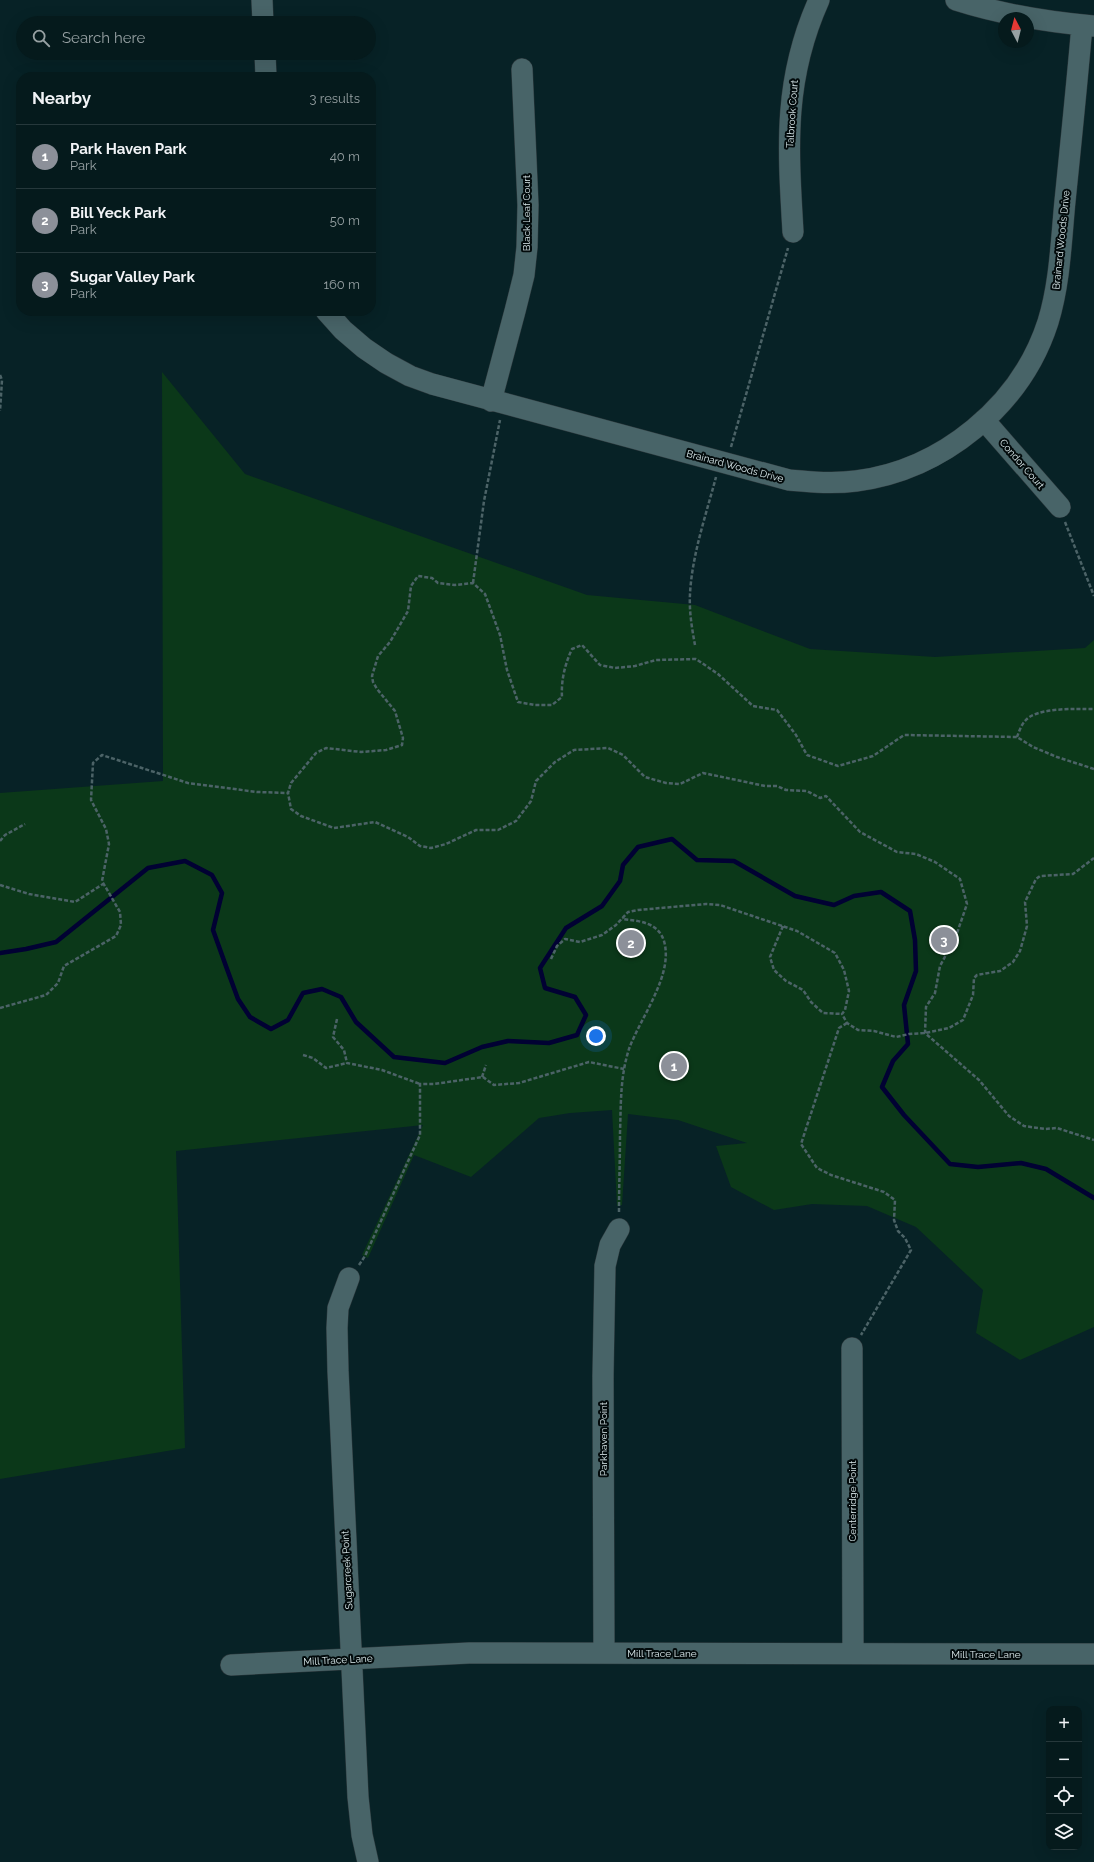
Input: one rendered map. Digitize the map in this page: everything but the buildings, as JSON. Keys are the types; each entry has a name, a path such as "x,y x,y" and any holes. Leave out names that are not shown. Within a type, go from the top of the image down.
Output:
{"street":[{"path":"262,0 263,16"},
{"name":"Talbrook Court","path":"793,232 789,156 792,85 802,41 819,0"},
{"path":"956,0 996,10 1088,25"},
{"name":"Brainard Woods Drive","path":"330,316 343,330 364,348 386,363 410,376 432,384 720,463 789,480 829,483 855,481 902,470 931,458 964,437 984,420 1005,399 1023,375 1039,344 1054,301 1058,279 1088,25"},
{"path":"265,60 266,72"},
{"name":"Black Leaf Court","path":"497,402 519,297 527,247 528,205 522,69"},
{"name":"Condor Court","path":"984,420 1060,507"},
{"name":"Parkhaven Point","path":"604,1653 603,1376 605,1266 610,1245 619,1229"},
{"name":"Sugarcreek Point","path":"349,1278 338,1308 337,1328 358,1797 362,1835 368,1862"},
{"name":"Centerridge Point","path":"852,1348 853,1653"},
{"name":"Mill Trace Lane","path":"231,1665 468,1653 1094,1654"}],"path":[{"path":"695,646 690,604 691,576 720,463 732,446 793,232"},
{"path":"0,375 2,380 0,411"},
{"path":"473,583 497,402"},
{"path":"1060,507 1094,596"},
{"path":"925,1033 926,1007 935,993 940,966 956,936 967,904 960,879 935,862 916,854 897,852 860,832 826,796 820,798 807,791 786,790 777,786 765,786 702,773 680,784 666,783 645,777 623,755 608,748 574,750 555,762 536,781 531,801 516,821 498,830 476,830 446,844 431,848 420,846 408,837 375,822 334,828 301,816 291,809 288,793 291,783 316,753 326,748 361,752 386,750 402,745 403,738 395,711 373,682 372,676 378,656 390,642 408,611 411,586 418,576 432,578 438,583 455,585 473,583 485,594 500,635 507,670 518,702 535,705 552,705 562,696 561,684 567,658 572,649 582,645 600,665 615,668 635,666 656,660 696,659 718,674 753,706 777,710 796,735 807,755 838,766 873,756 904,735 1017,737 1033,747 1057,757 1094,768"},
{"path":"1017,737 1025,720 1034,714 1063,709 1094,709"},
{"path":"0,1008 46,995 58,983 64,966 116,936 121,925 120,912 102,881 109,844 106,829 91,800 93,763 102,756 188,783 257,792 288,793"},
{"path":"0,841 5,835 25,824"},
{"path":"842,1014 846,1024 858,1030 874,1031 896,1037 949,1028 963,1020 972,995 974,978 977,975 1000,971 1013,962 1020,951 1027,926 1025,902 1036,879 1040,876 1074,874 1094,858"},
{"path":"0,885 29,894 75,902 103,884"},
{"path":"551,959 557,946 564,939 580,942 602,935 622,919 628,912 706,904 720,905 797,931 835,953 844,970 849,991 845,1010 842,1014"},
{"path":"619,1229 621,1080 630,1049 658,988 666,966 664,943 660,932 644,921 622,919"},
{"path":"783,926 770,957 774,970 786,981 803,990 811,1002 823,1013 842,1014"},
{"path":"336,1019 333,1037 344,1050 347,1063"},
{"path":"846,1024 839,1028 800,1144 817,1168 831,1175 884,1192 895,1200 894,1220 898,1231 906,1238 911,1250 852,1348"},
{"path":"925,1033 979,1080 1009,1116 1024,1126 1045,1129 1057,1128 1094,1140"},
{"path":"303,1055 313,1058 326,1068 347,1063 382,1070 420,1084 434,1084 482,1077 494,1085 518,1083 589,1062 624,1069"},
{"path":"482,1077 486,1065"},
{"path":"349,1278 365,1256 420,1135 420,1084"}],"green space":[{"path":"162,372 245,474 587,595 695,605 810,649 935,657 1085,648 1094,640 1094,1327 1020,1360 976,1333 983,1290 916,1227 867,1206 812,1204 774,1210 731,1187 716,1146 747,1143 678,1120 628,1114 622,1205 617,1206 612,1110 570,1113 539,1118 471,1177 414,1155 368,1258 362,1255 423,1125 176,1151 185,1448 0,1479 0,793 163,781"}],"waterway":[{"path":"0,953 56,942 148,868 185,861 212,875 222,893 213,930 238,999 250,1017 271,1029 288,1020 303,993 322,989 341,997 356,1022 394,1057 445,1063 482,1047 508,1041 549,1043 577,1035 586,1015 575,997 545,988 540,968 566,928 602,906 620,881 623,865 638,847 672,839 697,860 734,861 795,896 834,905 854,896 881,892 910,911 915,940 916,971 904,1005 908,1044 893,1061 882,1087 904,1115 950,1164 978,1167 1021,1163 1046,1169 1094,1198"}],"place":[{"name":"Sugar Valley Park","path":"944,940"},
{"name":"Bill Yeck Park","path":"631,943"},
{"name":"Park Haven Park","path":"674,1066"}]}
